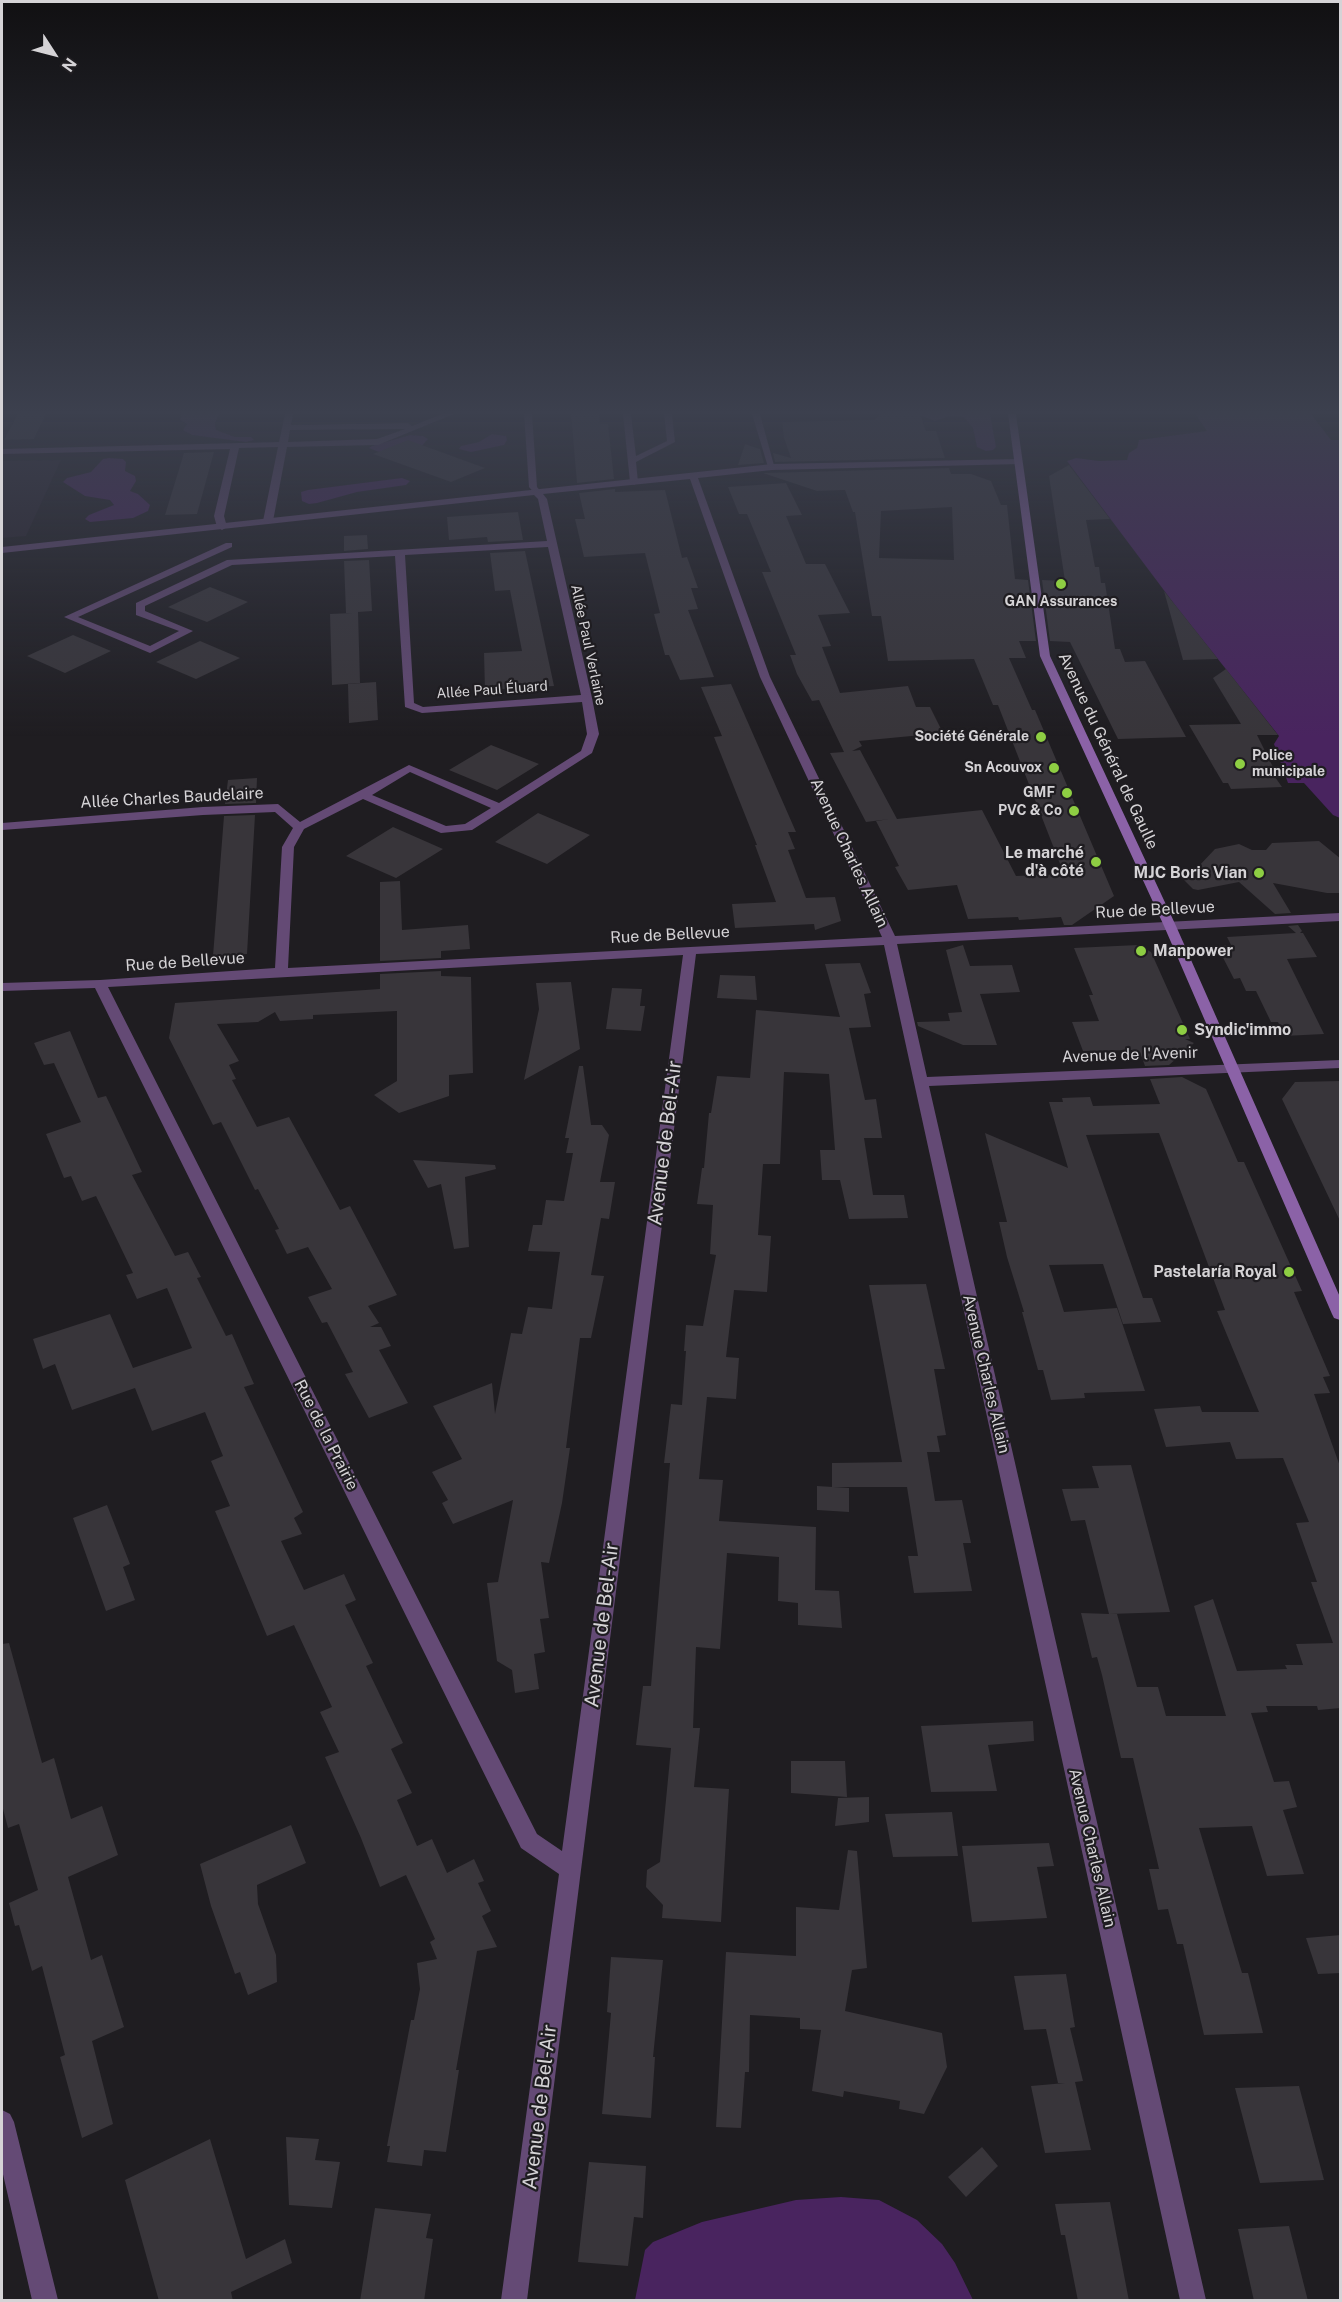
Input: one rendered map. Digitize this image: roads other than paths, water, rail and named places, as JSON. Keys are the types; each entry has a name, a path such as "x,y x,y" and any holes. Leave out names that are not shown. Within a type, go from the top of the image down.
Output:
{"street":[{"path":"220,521 227,533 230,562"},
{"path":"2,550 265,521"},
{"name":"Allée Paul Verlaine","path":"499,807 586,753 593,734 587,698 546,521"},
{"name":"Avenue Charles Allain","path":"710,521 765,677 887,930 1193,2301"},
{"name":"Avenue du Général de Gaulle","path":"1026,521 1045,656 1170,926 1339,1308"},
{"path":"229,545 69,617 150,650 188,631 140,613 140,605 230,562 551,544"},
{"name":"Allée Paul Éluard","path":"400,553 409,705 422,710 587,698"},
{"path":"281,972 288,847 299,827 363,795 409,768 499,807"},
{"path":"363,795 445,830 468,827 499,807"},
{"name":"Allée Charles Baudelaire","path":"2,826 203,811 278,808 299,827"},
{"name":"Rue de Bellevue","path":"2,987 100,984 281,972 1341,917"},
{"name":"Avenue de Bel-Air","path":"514,2301 690,950"},
{"name":"Rue de la Prairie","path":"100,984 530,1841 571,1870"},
{"name":"Avenue de l'Avenir","path":"920,1082 1341,1064"},
{"path":"2,2122 45,2301"}],"place":[{"name":"GAN Assurances","path":"1061,584"},
{"name":"Société Générale","path":"1041,737"},
{"name":"Police municipale","path":"1240,764"},
{"name":"Sn Acouvox","path":"1054,768"},
{"name":"GMF","path":"1067,793"},
{"name":"PVC & Co","path":"1074,811"},
{"name":"Le marché d'à côté","path":"1096,862"},
{"name":"MJC Boris Vian","path":"1259,873"},
{"name":"Manpower","path":"1141,951"},
{"name":"Syndic'immo","path":"1182,1030"},
{"name":"Pastelaría Royal","path":"1289,1272"}]}
